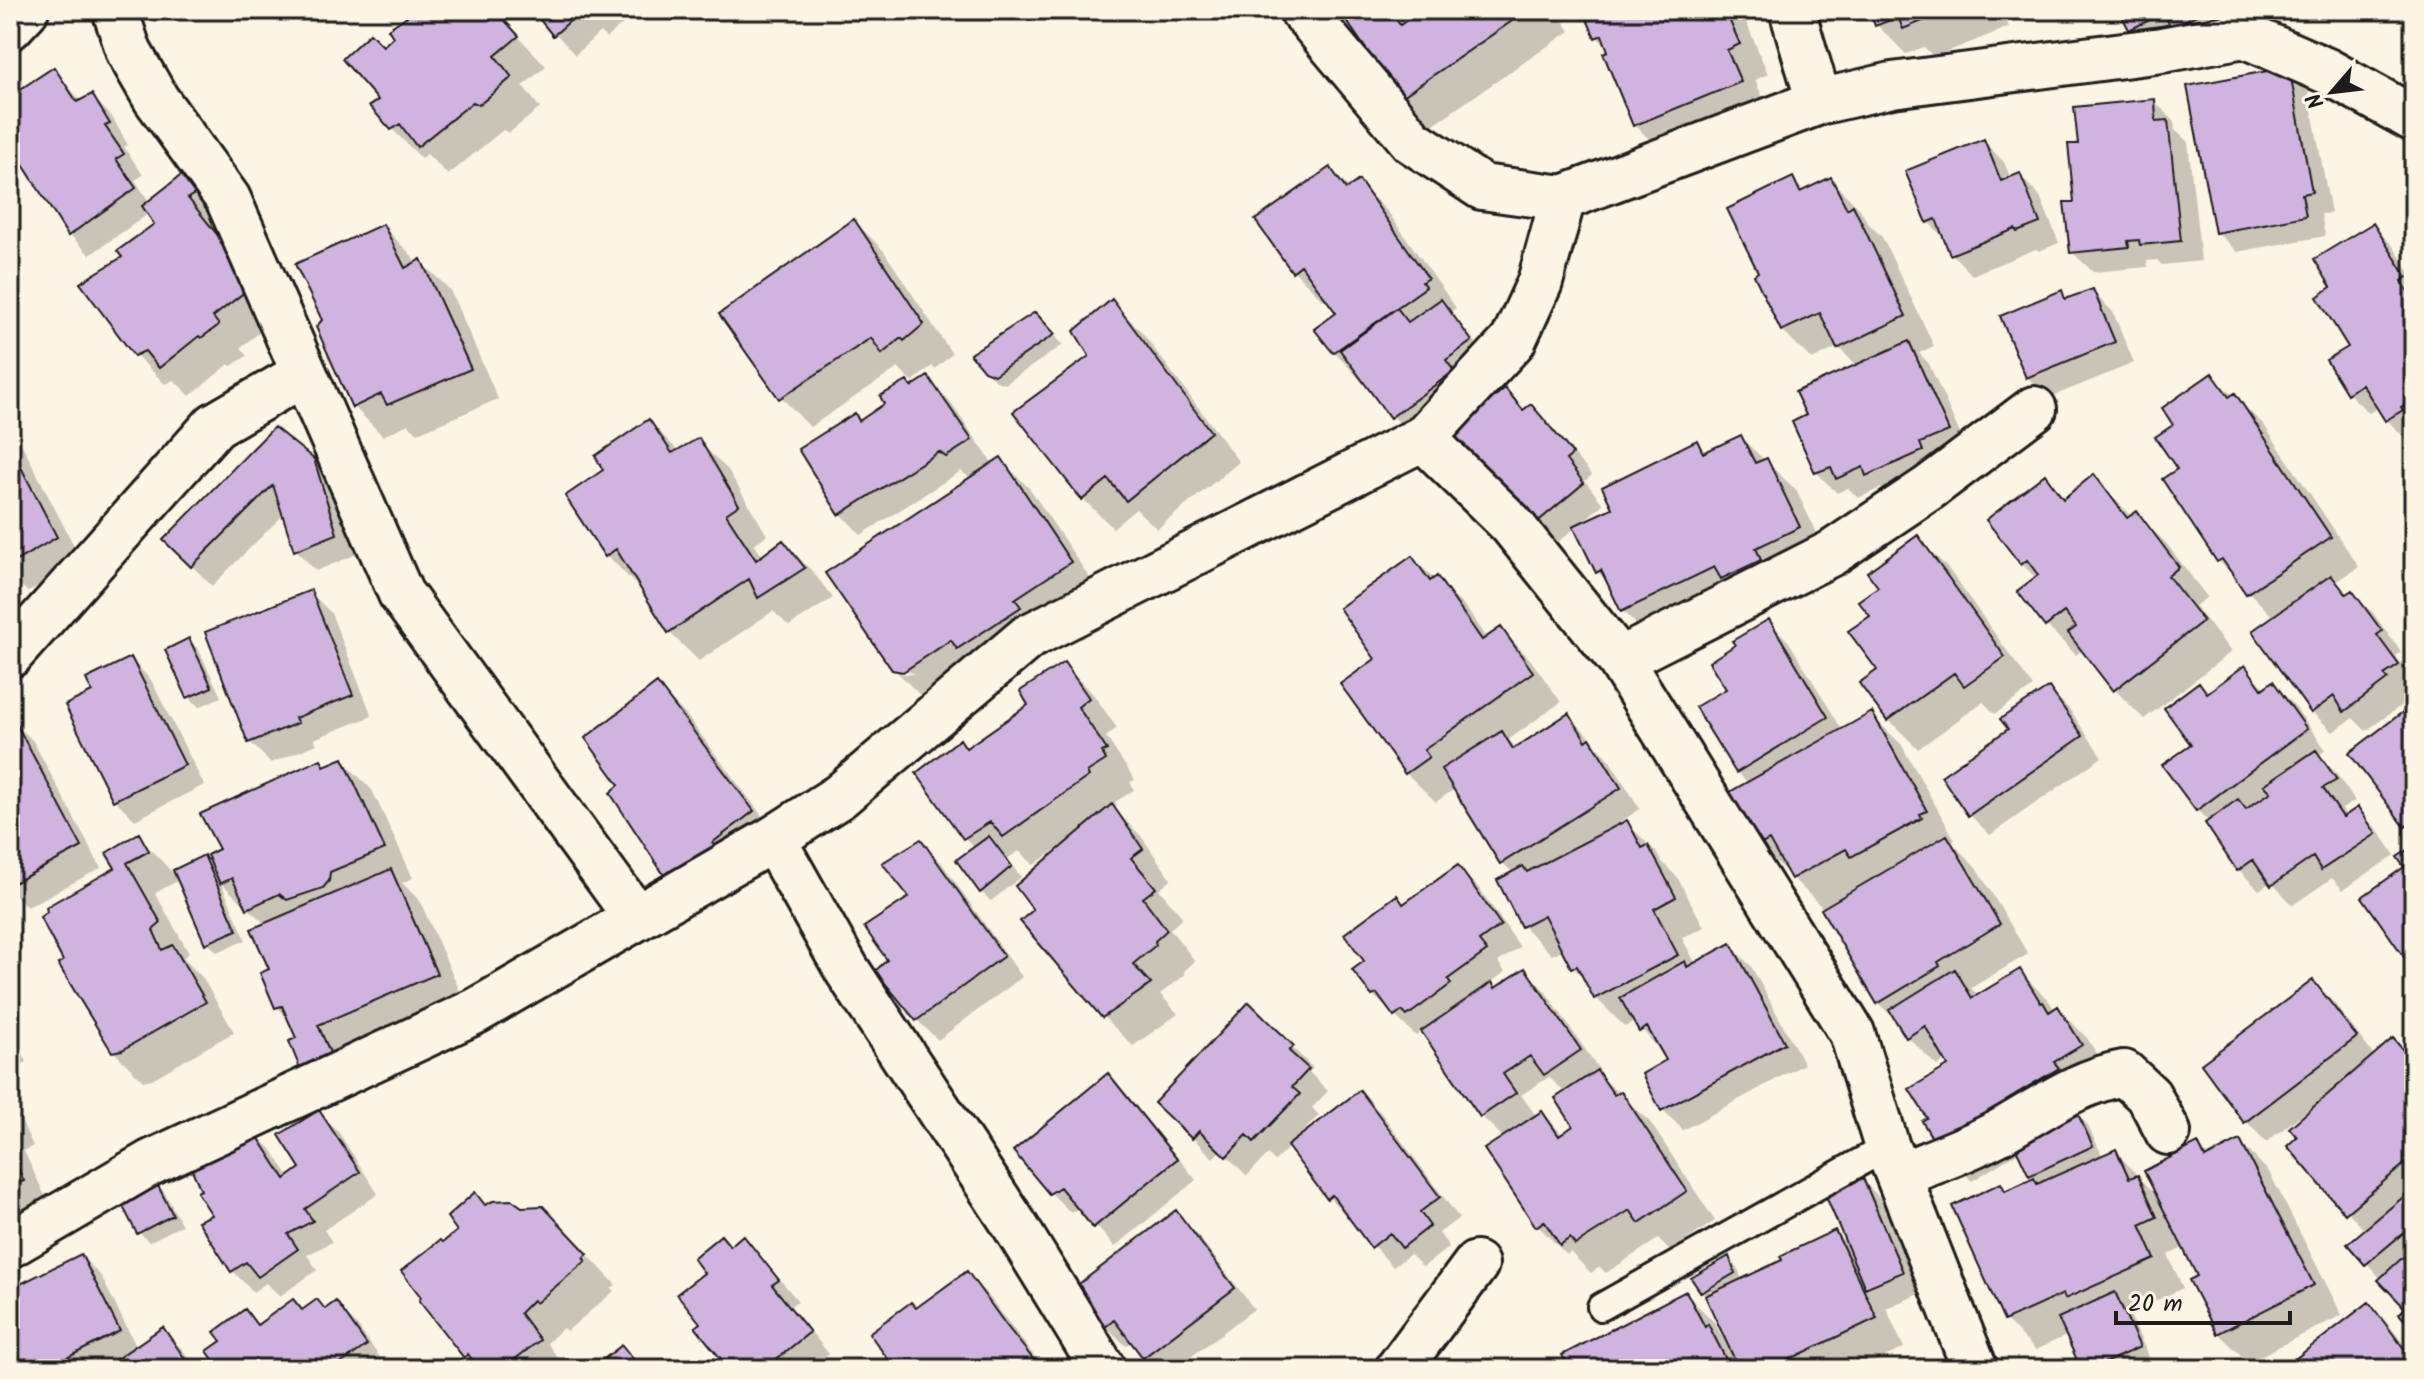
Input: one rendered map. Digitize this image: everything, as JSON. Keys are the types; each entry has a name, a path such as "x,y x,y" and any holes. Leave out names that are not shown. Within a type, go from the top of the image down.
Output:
{"street":[{"path":"10,27 26,10"},
{"path":"115,10 129,52 156,99 228,199 401,594 636,917"},
{"path":"1302,10 1412,141 1482,187 1563,198 1819,102 1892,85 2162,50 2244,35 2327,71 2414,119"},
{"path":"1792,10 1819,102"},
{"path":"10,1245 150,1163 476,1011 773,839 840,796 1028,637 1423,438 1513,341 1540,282 1563,198"},
{"path":"10,655 215,425 303,374"},
{"path":"1620,660 1832,553 1929,488 2034,409"},
{"path":"1423,438 1511,524 1620,660 1852,1033 1894,1161 1975,1369"},
{"path":"773,839 847,970 1014,1224 1103,1369"},
{"path":"1894,1161 1993,1136 2077,1088 2102,1077 2124,1073 2149,1096 2168,1132"},
{"path":"1398,1369 1476,1264"}],"lane":[{"path":"1601,1307 1894,1161"}],"building":[{"path":"416,10 495,10 519,36 495,56 512,77 479,105 473,102 417,147 400,124 391,130 369,106 378,100 342,59 370,33 383,46 393,37 388,29"},
{"path":"532,10 595,10 584,19 579,13 553,36"},
{"path":"1339,10 1390,10 1400,25 1421,10 1528,10 1400,98"},
{"path":"1583,10 1725,10 1740,44 1727,50 1741,82 1633,126 1603,53 1608,51 1602,35 1595,38"},
{"path":"1869,10 1949,10 1903,29 1898,17 1875,26"},
{"path":"2119,10 2206,10 2171,28 2164,13 2129,30"},
{"path":"54,67 77,102 92,94 110,124 105,126 124,154 116,159 136,188 68,236 17,155 22,149 10,134 10,96"},
{"path":"2289,67 2312,192 2302,194 2306,216 2215,233 2187,86"},
{"path":"2155,99 2156,121 2168,120 2181,241 2140,245 2139,240 2128,241 2129,247 2070,253 2064,202 2074,202 2068,144 2078,144 2074,107"},
{"path":"1984,139 2001,181 2020,173 2040,223 2017,232 2015,229 1950,255 1936,219 1927,223 1905,171"},
{"path":"1330,167 1346,189 1359,180 1428,278 1422,282 1426,287 1333,353 1314,329 1336,313 1301,265 1292,272 1255,220"},
{"path":"189,169 203,189 188,198 256,283 213,317 219,325 201,338 199,336 159,368 145,351 134,356 80,283 122,257 117,251 154,224 142,206"},
{"path":"1793,177 1800,192 1831,177 1847,209 1853,205 1906,316 1837,349 1820,313 1781,331 1754,275 1758,272 1727,209"},
{"path":"854,219 924,324 882,354 871,338 779,399 719,314"},
{"path":"2373,223 2407,277 2402,281 2414,301 2414,398 2401,407 2403,410 2385,421 2362,384 2347,394 2326,360 2348,347 2317,297 2331,287 2314,259"},
{"path":"383,224 405,268 421,259 471,369 387,405 381,394 352,408 316,327 322,320 295,264"},
{"path":"2093,289 2115,342 2026,378 2000,316 2062,290 2065,299"},
{"path":"1112,299 1211,432 1126,501 1108,479 1082,500 1013,412 1089,356 1074,331"},
{"path":"1441,299 1472,341 1446,360 1454,371 1390,418 1340,350 1397,308 1408,322"},
{"path":"1035,312 1055,334 994,375 984,371 970,354"},
{"path":"1909,341 1949,431 1920,443 1923,451 1866,476 1863,467 1836,479 1831,467 1815,473 1792,422 1806,415 1795,392"},
{"path":"2212,373 2229,397 2235,393 2331,537 2246,594 2222,559 2217,562 2162,479 2177,469 2155,437 2173,425 2162,408"},
{"path":"928,376 972,440 946,457 939,452 839,515 798,449 855,413 859,421 884,404 880,396 907,381 911,387"},
{"path":"1505,388 1523,410 1531,404 1573,454 1566,460 1584,483 1523,534 1444,439"},
{"path":"649,419 672,453 699,438 739,505 726,514 756,560 783,540 805,568 758,598 749,579 668,633 616,549 605,557 565,496 603,470 595,456"},
{"path":"274,427 314,459 337,534 294,551 273,485 191,567 163,540"},
{"path":"1741,435 1755,463 1767,458 1800,527 1756,548 1761,560 1721,579 1714,567 1621,612 1601,570 1596,573 1573,526 1612,508 1602,487 1697,440 1703,453"},
{"path":"10,446 57,537 16,561 10,556"},
{"path":"1001,457 1071,562 1015,599 1021,607 957,649 951,640 903,672 892,670 825,573"},
{"path":"2045,474 2063,499 2094,474 2127,518 2137,511 2179,567 2168,576 2203,621 2113,691 2068,633 2076,627 2064,612 2045,627 2017,591 2038,575 2027,560 2021,565 1986,520"},
{"path":"1918,535 2005,657 1964,686 1954,673 1887,721 1859,683 1877,670 1848,631 1870,616 1858,601 1878,587 1867,572"},
{"path":"1412,556 1430,581 1437,576 1482,640 1501,627 1533,672 1424,750 1429,757 1405,774 1340,684 1375,659 1339,608"},
{"path":"2331,575 2346,594 2352,590 2382,631 2377,635 2399,665 2384,675 2388,679 2344,712 2334,696 2311,713 2252,631"},
{"path":"311,590 353,695 295,718 298,723 248,743 205,632"},
{"path":"1769,619 1828,717 1736,773 1695,707 1726,689 1709,662 1735,645 1732,641"},
{"path":"189,638 212,687 187,698 165,650"},
{"path":"131,657 185,765 113,801 65,705 92,692 86,679"},
{"path":"1064,662 1089,698 1078,707 1107,750 1102,752 1106,760 1087,772 1089,776 1003,837 990,822 963,839 916,773 960,739 966,748 1028,705 1020,691"},
{"path":"2245,665 2262,689 2273,681 2307,729 2196,811 2162,765 2191,745 2164,708 2199,682 2207,693"},
{"path":"657,683 754,811 712,843 719,848 678,878 669,871 664,875 610,793 619,785 585,738"},
{"path":"2049,687 2083,736 1968,816 1941,776 2008,729 2000,719"},
{"path":"2408,708 2414,717 2414,820 2405,827 2349,753"},
{"path":"1872,712 1927,811 1920,814 1922,818 1851,857 1846,849 1791,879 1769,840 1758,846 1728,793"},
{"path":"1569,713 1586,741 1590,738 1621,788 1500,864 1441,769 1502,731 1513,749"},
{"path":"13,718 82,847 10,885 10,720"},
{"path":"2316,750 2337,780 2323,788 2343,817 2358,807 2376,834 2321,870 2313,857 2271,886 2253,860 2237,871 2205,823 2238,799 2246,809 2271,792 2264,785"},
{"path":"343,758 385,849 330,872 329,881 323,888 287,900 279,894 247,909 232,878 220,884 207,855 219,849 200,814 321,759 324,766"},
{"path":"1112,804 1143,849 1131,858 1156,888 1143,898 1167,930 1155,941 1156,945 1133,964 1151,984 1102,1018 1020,921 1033,910 1015,886"},
{"path":"1627,820 1642,848 1648,845 1676,897 1654,909 1678,955 1594,999 1577,966 1571,968 1544,915 1521,927 1497,880 1523,866 1527,872"},
{"path":"139,833 149,851 127,863 161,923 153,930 162,950 173,945 206,1002 122,1050 112,1052 58,964 63,961 40,917 47,912 46,907 115,868 106,853"},
{"path":"1947,835 2000,924 1938,962 1940,966 1877,1004 1821,909"},
{"path":"989,836 1012,866 980,893 956,860"},
{"path":"921,839 1004,956 916,1021 875,971 887,960 864,927 909,897 882,863"},
{"path":"2414,846 2414,971 2362,897 2404,867 2397,857"},
{"path":"204,855 237,930 205,944 173,870"},
{"path":"1458,865 1501,925 1479,941 1487,951 1448,979 1451,984 1407,1016 1402,1011 1394,1017 1377,994 1372,996 1352,970 1364,961 1344,934 1397,895 1403,904"},
{"path":"391,869 437,974 318,1025 332,1057 301,1071 289,1041 296,1038 282,1006 275,1008 260,973 269,969 251,929"},
{"path":"1731,943 1785,1043 1661,1111 1642,1074 1666,1060 1647,1027 1639,1032 1620,998 1685,961 1687,967"},
{"path":"1525,968 1581,1050 1544,1075 1530,1056 1503,1074 1516,1093 1480,1117 1421,1031 1492,982 1495,988"},
{"path":"1955,969 1972,998 2020,969 2049,1012 2058,1006 2082,1045 2054,1062 2059,1068 2006,1100 2011,1110 1941,1153 1922,1121 1927,1118 1909,1089 1948,1066 1925,1026 1906,1038 1889,1010"},
{"path":"2313,980 2357,1037 2244,1123 2201,1064"},
{"path":"1249,1002 1294,1046 1289,1051 1309,1069 1292,1087 1300,1094 1254,1142 1247,1135 1226,1157 1199,1131 1192,1139 1154,1103"},
{"path":"2393,1038 2414,1063 2414,1156 2345,1214 2287,1146 2297,1137 2289,1128"},
{"path":"1597,1070 1614,1095 1621,1091 1687,1191 1639,1223 1630,1210 1575,1245 1570,1238 1560,1245 1544,1221 1536,1227 1484,1149 1542,1111 1559,1136 1573,1126 1555,1098"},
{"path":"1108,1073 1177,1159 1093,1228 1060,1187 1049,1194 1013,1151"},
{"path":"1360,1090 1440,1197 1420,1212 1430,1226 1402,1248 1390,1233 1371,1248 1332,1195 1327,1199 1287,1146"},
{"path":"319,1110 360,1172 305,1209 313,1221 288,1234 298,1249 258,1277 246,1262 231,1272 198,1221 212,1215 197,1192 201,1190 188,1161 251,1126 285,1179 300,1168 279,1135"},
{"path":"2077,1112 2093,1146 2029,1176 2013,1142"},
{"path":"2240,1140 2314,1285 2217,1334 2189,1280 2197,1276 2144,1171 2198,1143 2205,1158"},
{"path":"2116,1149 2129,1178 2138,1175 2157,1217 2140,1225 2155,1259 2065,1299 2063,1294 2004,1321 1952,1206 2001,1183 2005,1191 2034,1178 2037,1184"},
{"path":"10,1152 24,1181 10,1187"},
{"path":"154,1178 173,1215 137,1234 118,1197"},
{"path":"1863,1178 1903,1272 1865,1288 1825,1194"},
{"path":"2414,1188 2414,1224 2365,1265 2347,1244"},
{"path":"475,1192 485,1205 493,1201 512,1200 522,1207 543,1206 588,1254 583,1258 586,1261 520,1313 540,1340 502,1369 479,1369 468,1354 464,1358 419,1301 421,1297 401,1271 440,1240 443,1242 457,1231 447,1217"},
{"path":"1176,1210 1235,1288 1143,1358 1114,1320 1105,1327 1075,1287"},
{"path":"1835,1230 1877,1318 1788,1360 1793,1369 1739,1369 1705,1296 1782,1260 1780,1256"},
{"path":"721,1235 730,1246 743,1235 779,1280 772,1285 810,1332 764,1369 745,1369 739,1361 729,1369 695,1327 700,1323 677,1294 704,1273 693,1258"},
{"path":"2414,1247 2414,1330 2399,1314 2405,1308 2378,1280"},
{"path":"81,1254 120,1331 45,1369 10,1369 10,1289"},
{"path":"1729,1256 1735,1273 1701,1293 1691,1278"},
{"path":"967,1271 1041,1369 895,1369 869,1333 911,1302 916,1308"},
{"path":"1686,1291 1705,1327 1708,1324 1731,1369 1570,1369 1562,1355"},
{"path":"2115,1292 2140,1347 2091,1369 2081,1369 2058,1318"},
{"path":"293,1299 302,1310 317,1299 325,1309 336,1301 367,1345 333,1369 220,1369 207,1351 221,1341 214,1332 245,1309 257,1325"},
{"path":"2369,1302 2414,1362 2414,1369 2282,1369"},
{"path":"163,1327 192,1369 102,1369"},
{"path":"622,1345 641,1369 591,1369"}]}
